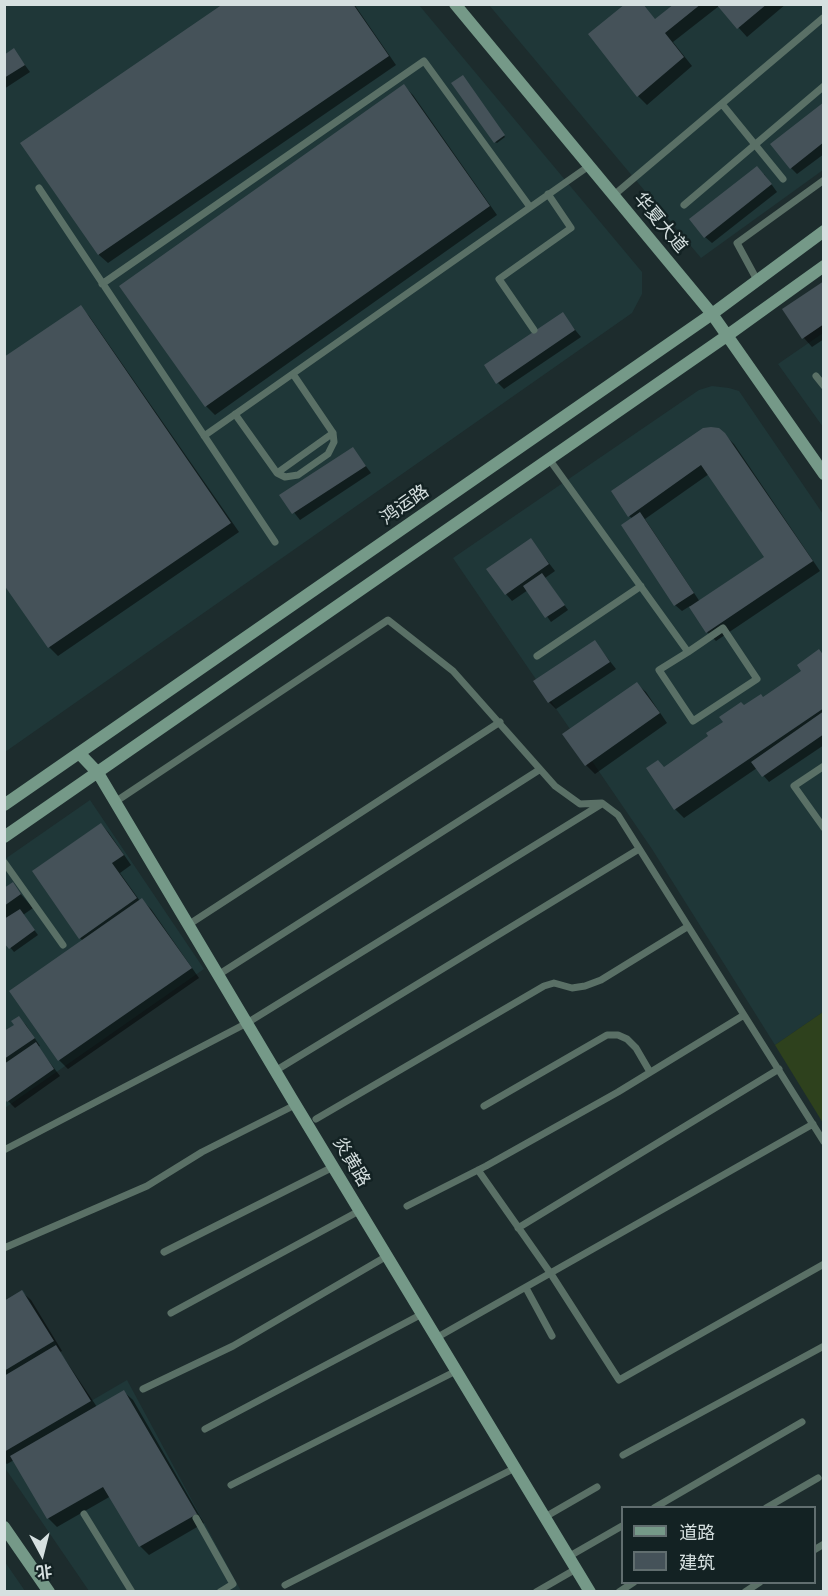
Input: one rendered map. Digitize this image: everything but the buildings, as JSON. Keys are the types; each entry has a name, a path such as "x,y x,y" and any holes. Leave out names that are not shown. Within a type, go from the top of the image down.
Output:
{"street":[{"name":"华夏大道","path":"455,4 712,314 819,458 824,474"},
{"name":"鸿运路","path":"4,805 712,314 824,231"},
{"path":"4,837 728,336 824,266"},
{"name":"炎黄路","path":"79,753 98,773 359,1211 590,1592"},
{"path":"4,1527 49,1592"}],"lane":[{"path":"614,195 823,18"},
{"path":"102,284 424,61 530,207"},
{"path":"684,204 824,86"},
{"path":"722,104 783,179"},
{"path":"204,436 589,166"},
{"path":"757,280 737,243 824,180"},
{"path":"39,188 275,542"},
{"path":"534,330 499,279 571,228 548,195"},
{"path":"236,414 277,473 285,477 298,475 321,459 331,450 334,442 333,433 293,374"},
{"path":"816,376 824,386"},
{"path":"277,473 333,433"},
{"path":"549,459 688,652"},
{"path":"537,656 640,586"},
{"path":"115,802 388,620 453,671 555,786 580,804 602,803 618,815 824,1143"},
{"path":"723,628 757,679 693,721 659,670 688,652 723,628"},
{"path":"188,925 500,722"},
{"path":"824,766 795,786 824,828"},
{"path":"218,975 539,770"},
{"path":"4,1150 247,1023 602,803"},
{"path":"275,1071 639,849"},
{"path":"4,862 63,945"},
{"path":"316,1119 544,986 554,983 572,988 601,980 687,927"},
{"path":"407,1206 478,1170 650,1072 744,1015"},
{"path":"484,1106 607,1035 618,1035 627,1040 636,1048 650,1072"},
{"path":"518,1228 779,1070"},
{"path":"4,1248 147,1186 202,1152 296,1105"},
{"path":"436,1338 813,1124"},
{"path":"164,1252 333,1167"},
{"path":"478,1170 551,1274 619,1380 824,1264"},
{"path":"171,1313 359,1211"},
{"path":"143,1389 233,1346 387,1256"},
{"path":"526,1288 552,1336"},
{"path":"205,1429 422,1314"},
{"path":"623,1455 824,1346"},
{"path":"231,1485 456,1371"},
{"path":"657,1506 802,1422"},
{"path":"285,1585 515,1468"},
{"path":"769,1506 818,1478"},
{"path":"544,1517 597,1487"},
{"path":"84,1514 132,1592"},
{"path":"196,1518 233,1584 220,1592"},
{"path":"568,1557 621,1527"},
{"path":"536,1592 576,1569"},
{"path":"618,1592 631,1584"}],"shaded area":[{"path":"9,4 419,5 642,272 642,294 632,313 5,752 5,7"},
{"path":"489,5 823,5 823,170 701,258"},
{"path":"823,333 823,427 778,364"},
{"path":"712,386 739,391 823,514 823,1012 775,1045 652,849 453,558 699,390"},
{"path":"90,800 204,969 5,1108 5,859"},
{"path":"23,1290 91,1401 127,1380 241,1591 89,1591 5,1468 4,1301"},
{"path":"5,1562 25,1591 5,1591"}],"green space":[{"path":"823,1012 823,1123 775,1045"}]}
